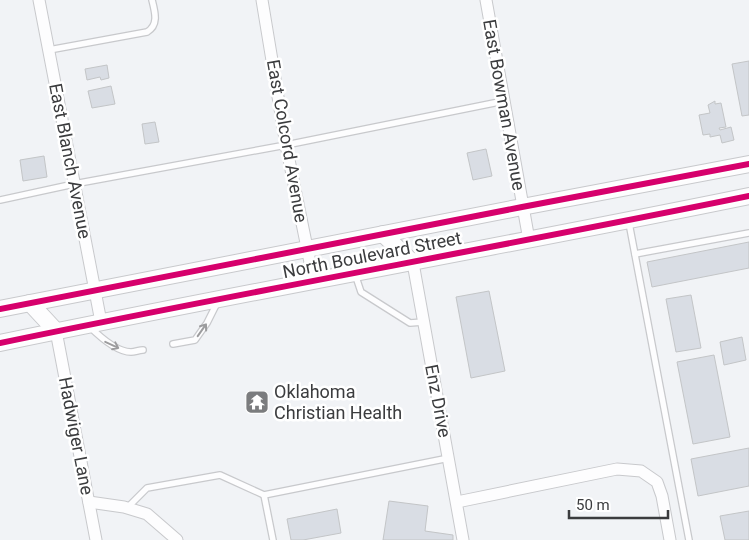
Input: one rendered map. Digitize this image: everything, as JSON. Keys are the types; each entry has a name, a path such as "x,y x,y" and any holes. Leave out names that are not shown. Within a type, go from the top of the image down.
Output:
{"main road":[{"name":"North Boulevard Street","path":"0,309 749,164"},
{"name":"North Boulevard Street","path":"0,343 94,323 629,221 749,196"},
{"path":"383,234 413,262"},
{"path":"30,304 56,331"}],"street":[{"name":"East Blanch Avenue","path":"39,0 95,291 94,323"},
{"name":"East Colcord Avenue","path":"262,0 286,145 314,282"},
{"name":"East Bowman Avenue","path":"486,0 529,240"},
{"name":"Enz Drive","path":"413,262 463,540"},
{"name":"Hadwiger Lane","path":"56,331 96,540"},
{"path":"456,502 617,469 641,471 657,482 662,496 670,540"},
{"path":"89,502 148,514 177,540"}],"lane":[{"path":"48,50 147,32 152,29 155,23 152,0"},
{"path":"0,200 504,101"},
{"path":"629,221 689,540"},
{"path":"635,254 749,233"},
{"path":"355,274 361,292 410,323 423,322"},
{"path":"173,344 195,340 207,323 219,300"},
{"path":"94,323 102,340 129,352 143,350"},
{"path":"126,508 147,488 220,475 264,494 449,458"},
{"path":"264,494 273,540"}],"building":[{"path":"749,61 749,115 742,116 732,64"},
{"path":"107,65 109,78 101,80 100,77 87,80 85,69"},
{"path":"111,86 115,104 92,108 88,91"},
{"path":"715,101 715,104 721,103 726,127 719,128 720,130 731,127 734,140 722,143 720,135 710,137 710,134 703,135 699,115 710,113 708,105"},
{"path":"155,122 159,142 145,144 142,124"},
{"path":"486,149 492,176 473,180 467,153"},
{"path":"44,156 47,177 23,181 20,160"},
{"path":"749,242 749,268 652,287 647,262"},
{"path":"489,291 505,371 471,378 456,297"},
{"path":"691,295 701,348 676,352 666,299"},
{"path":"742,337 746,360 724,365 720,342"},
{"path":"714,355 730,437 693,444 677,362"},
{"path":"749,448 749,486 698,496 691,459"},
{"path":"389,501 428,506 425,531 453,535 453,540 383,540"},
{"path":"337,509 341,533 303,540 291,540 287,519"},
{"path":"749,511 749,540 725,540 720,516"}],"cycle path":[{"path":"0,309 749,164"},
{"path":"0,343 749,196"}],"place":[{"name":"Oklahoma Christian Health","path":"257,402"}]}
